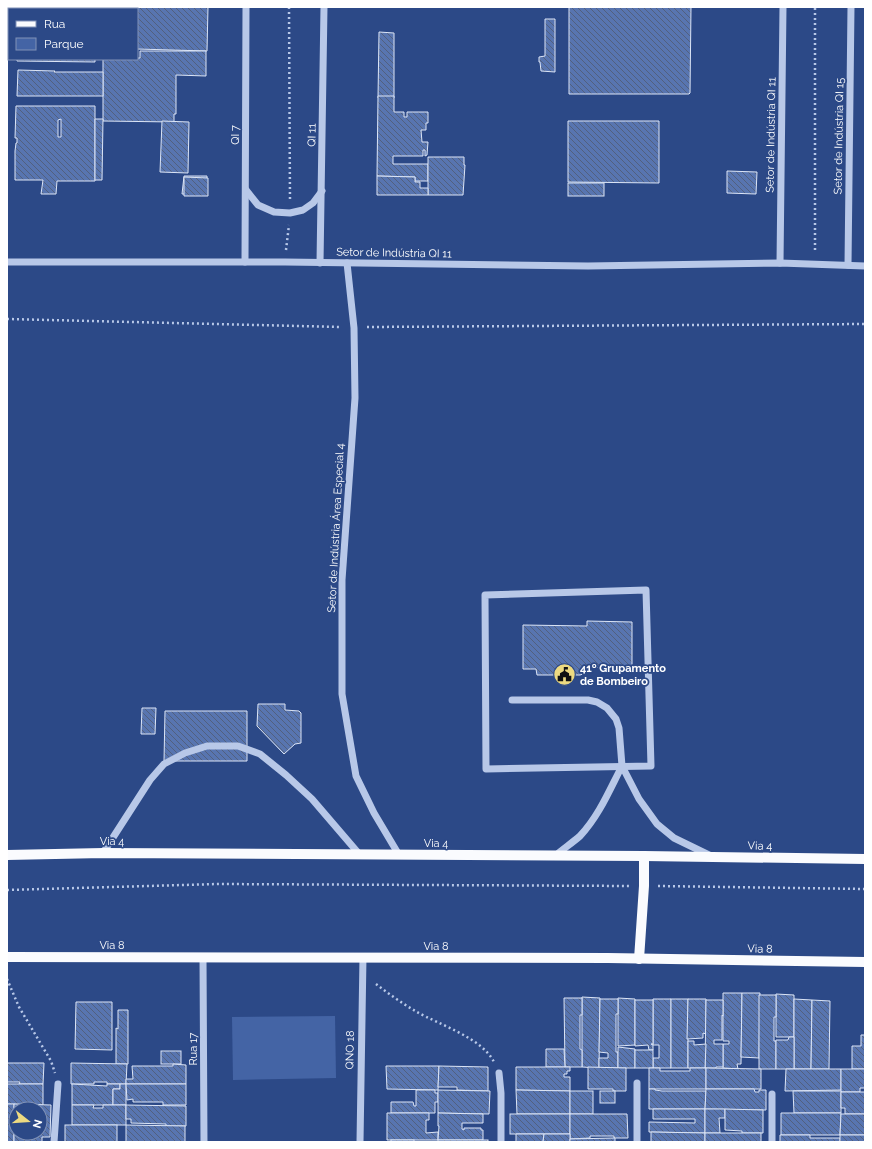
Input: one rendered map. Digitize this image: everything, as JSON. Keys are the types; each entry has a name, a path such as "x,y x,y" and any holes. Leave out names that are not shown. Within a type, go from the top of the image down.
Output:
{"main road":[{"name":"Via 4","path":"7,855 103,853 644,856 865,859"},
{"path":"639,959 644,886 644,856"},
{"name":"Via 8","path":"7,957 639,959 865,962"}],"street":[{"name":"QI 7","path":"245,262 246,7"},
{"name":"QI 11","path":"320,263 324,7"},
{"name":"Setor de Indústria QI 11","path":"780,263 783,7"},
{"name":"Setor de Indústria QI 15","path":"848,265 851,7"},
{"path":"246,190 258,205 274,212 290,213 303,210 313,203 322,191"},
{"name":"Setor de Indústria QI 11","path":"7,262 285,262 588,266 780,263 865,266"},
{"name":"Setor de Indústria Área Especial 4","path":"347,263 354,328 355,398 342,580 342,694 356,776 374,813 399,855"},
{"path":"646,590 651,766 622,766 486,769 485,595 646,590"},
{"path":"512,700 588,700 597,702 607,708 616,719 619,728 622,766 639,799 657,824 674,838 714,858"},
{"path":"103,853 150,780 164,764 185,753 207,746 238,746 260,754 286,775 312,799 360,855"},
{"path":"555,856 580,836 592,820 605,800 622,766"},
{"name":"Rua 17","path":"203,957 204,1142"},
{"name":"QNO 18","path":"360,1142 363,958"},
{"path":"499,1073 501,1093 501,1142"},
{"path":"637,1142 638,1083"},
{"path":"54,1142 58,1084"},
{"path":"772,1094 772,1142"}],"path":[{"path":"285,262 290,213 289,7"},
{"path":"815,7 815,264"},
{"path":"7,319 354,328 865,324"},
{"path":"7,890 218,884 644,886 865,889"},
{"path":"363,974 386,992 417,1012 478,1044 490,1056 499,1073"},
{"path":"7,979 19,1007 51,1061 58,1084"}],"green space":[{"path":"335,1016 336,1078 233,1080 232,1017"}],"building":[{"path":"18,7 95,7 95,8"},
{"path":"208,7 207,51 138,49 138,8 104,8"},
{"path":"569,7 691,7 690,93 569,94"},
{"path":"545,19 555,19 555,72 541,71 539,62 539,57 545,56"},
{"path":"379,32 394,33 394,98 378,98"},
{"path":"140,51 206,51 206,76 176,75 176,114 174,114 174,122 103,121 103,60 138,60 138,58 140,58"},
{"path":"95,60 95,62 17,61"},
{"path":"18,70 103,72 103,96 17,96"},
{"path":"378,96 394,96 394,112 404,112 404,117 407,117 407,112 428,112 428,123 426,123 426,130 421,130 422,142 428,142 427,155 425,156 425,150 423,150 423,156 393,156 393,164 428,164 428,181 415,181 415,177 377,176"},
{"path":"16,106 95,106 95,181 57,181 56,194 41,194 43,180 15,180 15,151 17,138 15,138","holes":["61,119 61,137 58,137 58,120"]},
{"path":"95,119 103,119 102,180 95,180"},
{"path":"162,121 189,122 188,173 160,172"},
{"path":"568,121 659,121 659,183 568,182"},
{"path":"428,157 464,157 465,165 463,195 428,195"},
{"path":"727,171 757,172 756,194 727,193"},
{"path":"184,176 207,176 206,195 182,194"},
{"path":"377,176 415,177 415,182 420,182 420,188 428,188 428,195 377,195"},
{"path":"184,177 208,178 208,196 184,196"},
{"path":"568,183 604,183 604,196 568,196"},
{"path":"587,621 632,622 632,668 590,667 586,673 580,675 537,675 536,669 523,669 523,625 587,626"},
{"path":"258,704 285,704 285,710 299,711 301,713 301,743 295,744 284,754 257,726"},
{"path":"142,708 156,708 155,734 141,734"},
{"path":"165,711 247,711 247,761 164,761"},
{"path":"723,993 742,993 741,1064 737,1064 738,1069 723,1068 723,1044 729,1044 729,1041 723,1041"},
{"path":"742,993 760,993 759,1058 741,1057"},
{"path":"776,994 794,995 794,1037 776,1037"},
{"path":"759,995 776,995 774,1041 776,1041 776,1069 759,1069"},
{"path":"582,997 600,998 599,1068 582,1067"},
{"path":"564,998 582,998 582,1015 580,1015 580,1049 582,1050 582,1067 565,1067"},
{"path":"618,998 635,999 635,1045 618,1046"},
{"path":"600,999 618,999 618,1014 616,1014 616,1052 618,1052 618,1068 599,1068 599,1058 608,1058 608,1053 599,1052"},
{"path":"653,999 671,999 671,1068 653,1068 653,1058 659,1058 659,1045 653,1045"},
{"path":"671,999 688,999 688,1068 671,1068"},
{"path":"688,999 706,999 706,1034 703,1033 703,1038 687,1039"},
{"path":"794,999 812,1000 811,1069 794,1069"},
{"path":"635,1000 653,1000 653,1044 651,1044 653,1045 653,1050 649,1050 648,1045 635,1046"},
{"path":"706,1000 723,1000 722,1040 714,1040 714,1044 723,1044 723,1067 705,1068"},
{"path":"812,1000 830,1001 829,1069 811,1069"},
{"path":"76,1002 112,1002 112,1050 75,1049"},
{"path":"118,1010 128,1010 128,1064 116,1064 116,1028 118,1029"},
{"path":"861,1035 865,1035 865,1069 852,1069 852,1046 861,1046"},
{"path":"789,1037 794,1037 794,1069 776,1069 776,1040 788,1040"},
{"path":"688,1041 694,1041 694,1045 706,1044 705,1068 688,1068"},
{"path":"618,1047 635,1049 635,1068 618,1068"},
{"path":"546,1049 564,1049 565,1067 546,1067"},
{"path":"635,1050 653,1050 653,1068 635,1068"},
{"path":"161,1051 181,1051 181,1064 161,1064"},
{"path":"7,1063 44,1063 43,1084 19,1084 20,1082 7,1082"},
{"path":"71,1063 127,1064 126,1084 94,1082 94,1084 71,1084"},
{"path":"173,1064 186,1065 186,1084 126,1084 126,1079 133,1079 132,1066 173,1066"},
{"path":"386,1066 439,1066 438,1090 387,1089"},
{"path":"439,1066 488,1067 488,1091 457,1090 457,1087 438,1087"},
{"path":"516,1067 570,1067 570,1071 567,1071 567,1074 564,1074 564,1077 570,1077 570,1091 516,1090"},
{"path":"588,1067 626,1068 626,1091 613,1091 613,1089 588,1089"},
{"path":"649,1068 660,1068 660,1071 690,1071 690,1068 706,1068 706,1089 649,1089"},
{"path":"706,1068 761,1069 761,1089 706,1089"},
{"path":"786,1069 841,1069 841,1090 785,1091"},
{"path":"841,1069 865,1069 865,1088 860,1088 860,1092 841,1092"},
{"path":"7,1084 43,1084 43,1101 8,1101 7,1104"},
{"path":"72,1084 107,1086 107,1084 120,1084 120,1089 113,1089 113,1105 72,1105"},
{"path":"120,1084 126,1084 126,1105 113,1105 113,1089 120,1089"},
{"path":"126,1084 186,1084 186,1105 163,1105 163,1102 133,1102 133,1099 127,1100"},
{"path":"649,1089 662,1091 706,1091 705,1109 649,1109"},
{"path":"706,1089 754,1089 755,1092 759,1092 759,1090 766,1090 766,1110 705,1109"},
{"path":"416,1090 435,1090 435,1093 438,1093 438,1102 435,1102 435,1113 391,1113 391,1102 413,1102 414,1106 416,1106"},
{"path":"438,1090 490,1091 489,1114 438,1113"},
{"path":"516,1090 570,1091 570,1114 517,1114"},
{"path":"570,1091 593,1091 593,1114 570,1114"},
{"path":"600,1091 615,1091 615,1103 600,1103"},
{"path":"793,1091 841,1091 841,1113 794,1113"},
{"path":"841,1092 865,1092 865,1114 845,1114 845,1108 841,1108"},
{"path":"8,1104 8,1141 14,1142 7,1142"},
{"path":"48,1105 51,1105 50,1137 48,1137"},
{"path":"72,1105 94,1105 93,1108 103,1108 103,1105 126,1105 126,1125 72,1125"},
{"path":"126,1105 186,1106 186,1126 131,1123 131,1119 126,1119"},
{"path":"653,1109 705,1109 705,1133 649,1132 649,1122 695,1123 695,1119 653,1119"},
{"path":"705,1109 725,1109 725,1118 719,1118 720,1133 705,1133"},
{"path":"725,1109 763,1110 763,1133 742,1133 742,1131 725,1130"},
{"path":"387,1113 429,1113 429,1120 426,1120 426,1133 438,1132 438,1140 387,1140"},
{"path":"438,1113 483,1114 483,1123 462,1123 462,1129 481,1128 481,1130 483,1130 483,1140 438,1140"},
{"path":"781,1113 841,1113 840,1135 781,1135"},
{"path":"510,1114 570,1114 570,1134 510,1134"},
{"path":"570,1114 627,1114 628,1138 614,1138 614,1136 590,1136 590,1138 570,1139"},
{"path":"841,1114 865,1114 865,1135 840,1135"},
{"path":"65,1125 117,1125 117,1142 65,1142"},
{"path":"126,1125 185,1126 185,1142 126,1142"},
{"path":"651,1132 705,1133 705,1142 651,1142"},
{"path":"705,1133 761,1133 761,1142 705,1142"},
{"path":"516,1134 544,1134 543,1142 516,1142"},
{"path":"544,1134 570,1134 570,1142 543,1142"},
{"path":"780,1135 810,1135 810,1138 840,1138 840,1142 780,1142"},
{"path":"840,1135 865,1135 865,1142 840,1142"},
{"path":"615,1138 615,1142 570,1142 570,1139"},
{"path":"391,1140 414,1140 414,1142 391,1142"},
{"path":"438,1140 488,1140 488,1142 438,1142"},
{"path":"14,1141 42,1141 14,1142"}],"place":[{"name":"41º Grupamento de Bombeiro","path":"564,674"}]}
